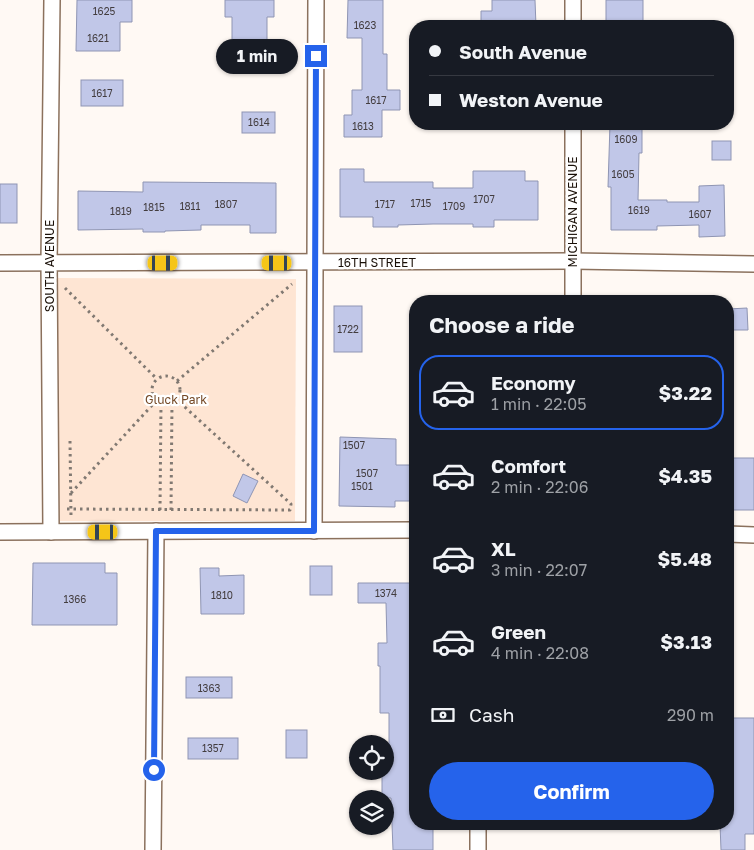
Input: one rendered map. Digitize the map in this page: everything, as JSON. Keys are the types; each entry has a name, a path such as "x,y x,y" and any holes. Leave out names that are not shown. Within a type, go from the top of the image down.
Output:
{"street":[{"name":"SOUTH AVENUE","path":"51,532 50,263 52,0"},
{"path":"314,531 316,0"},
{"path":"573,0 573,20"},
{"name":"MICHIGAN AVENUE","path":"573,130 573,295"},
{"name":"16TH STREET","path":"0,263 572,261 754,264"},
{"path":"0,532 409,530"},
{"path":"154,850 156,531"},
{"path":"734,534 754,534"},
{"path":"478,830 478,850"}],"path":[{"path":"176,381 292,284"},
{"path":"64,286 157,379"},
{"path":"165,376 174,378 180,389 176,399 165,404 157,400 152,392 152,387 157,379 165,376"},
{"path":"61,509 290,510 291,504 176,399"},
{"path":"71,493 157,400"},
{"path":"160,510 161,402"},
{"path":"171,510 172,402"},
{"path":"70,441 71,517"}],"green space":[{"name":"Gluck Park","path":"58,278 296,279 295,521 57,521"}],"building":[{"path":"77,0 132,0 132,22 120,22 120,51 76,51"},
{"path":"225,0 274,0 274,17 267,17 267,65 232,65 232,17 225,17"},
{"path":"348,0 383,0 383,54 387,54 387,90 400,90 400,110 382,110 382,137 344,137 344,115 352,115 352,90 362,90 362,38 347,38"},
{"path":"492,0 535,0 536,20 481,20 481,11 492,11"},
{"path":"606,0 643,0 643,20 606,20"},
{"path":"81,80 123,80 123,106 81,106"},
{"path":"242,112 275,112 275,133 242,133"},
{"path":"610,130 642,130 642,153 639,153 638,200 699,202 699,186 724,185 725,236 699,237 699,225 657,226 657,230 611,230 611,187 608,187"},
{"path":"712,141 731,141 731,160 712,160"},
{"path":"340,169 364,169 364,182 433,182 433,188 473,188 473,171 525,171 525,181 538,181 538,220 494,220 494,227 473,227 473,224 433,224 373,227 373,217 340,217"},
{"path":"143,182 276,183 276,233 250,233 250,225 201,225 201,230 165,232 143,232 143,229 78,230 78,191 143,192"},
{"path":"0,184 17,184 17,223 0,223"},
{"path":"334,306 362,306 362,352 334,352"},
{"path":"747,308 748,330 734,330 734,309"},
{"path":"340,437 396,439 396,465 409,465 409,501 395,501 395,507 339,506"},
{"path":"734,458 754,458 754,510 734,510"},
{"path":"243,474 258,481 247,503 233,496"},
{"path":"33,563 105,563 105,573 117,573 117,625 32,625"},
{"path":"310,566 332,566 332,595 310,595"},
{"path":"200,568 219,568 219,576 244,575 244,614 201,614"},
{"path":"358,583 409,583 409,830 433,830 433,850 393,850 394,790 382,790 382,780 394,780 394,735 389,735 389,713 380,713 380,666 378,666 378,643 387,643 386,603 358,603"},
{"path":"186,677 232,677 232,698 186,698"},
{"path":"734,718 754,718 754,834 745,834 745,850 721,850 720,830 734,830"},
{"path":"286,730 307,730 307,758 286,758"},
{"path":"188,738 238,738 238,759 188,759"}],"route":[{"path":"154,770 156,531 314,531 316,56"}]}
